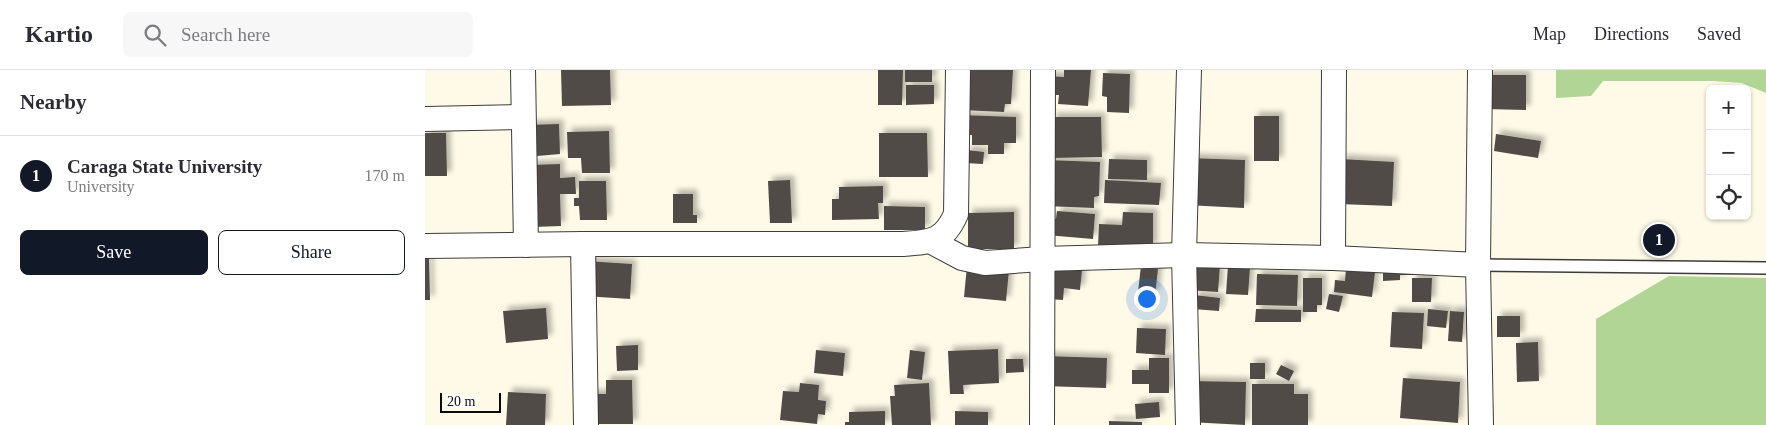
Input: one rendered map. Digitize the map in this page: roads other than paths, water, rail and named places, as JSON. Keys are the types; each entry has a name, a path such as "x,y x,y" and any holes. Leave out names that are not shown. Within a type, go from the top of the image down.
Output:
{"street":[{"path":"523,70 526,245"},
{"path":"932,242 950,228 956,214 958,70"},
{"path":"1042,425 1043,70"},
{"path":"1188,425 1184,255 1189,70"},
{"path":"1333,258 1334,70"},
{"path":"1480,70 1478,265 1481,425"},
{"path":"425,119 523,117"},
{"path":"425,246 903,244 932,242 962,258 985,263 1042,259 1184,255 1333,258 1478,265"},
{"path":"583,244 586,425"}],"lane":[{"path":"1478,265 1766,268"}],"place":[{"name":"Caraga State University","path":"1659,240"}]}
